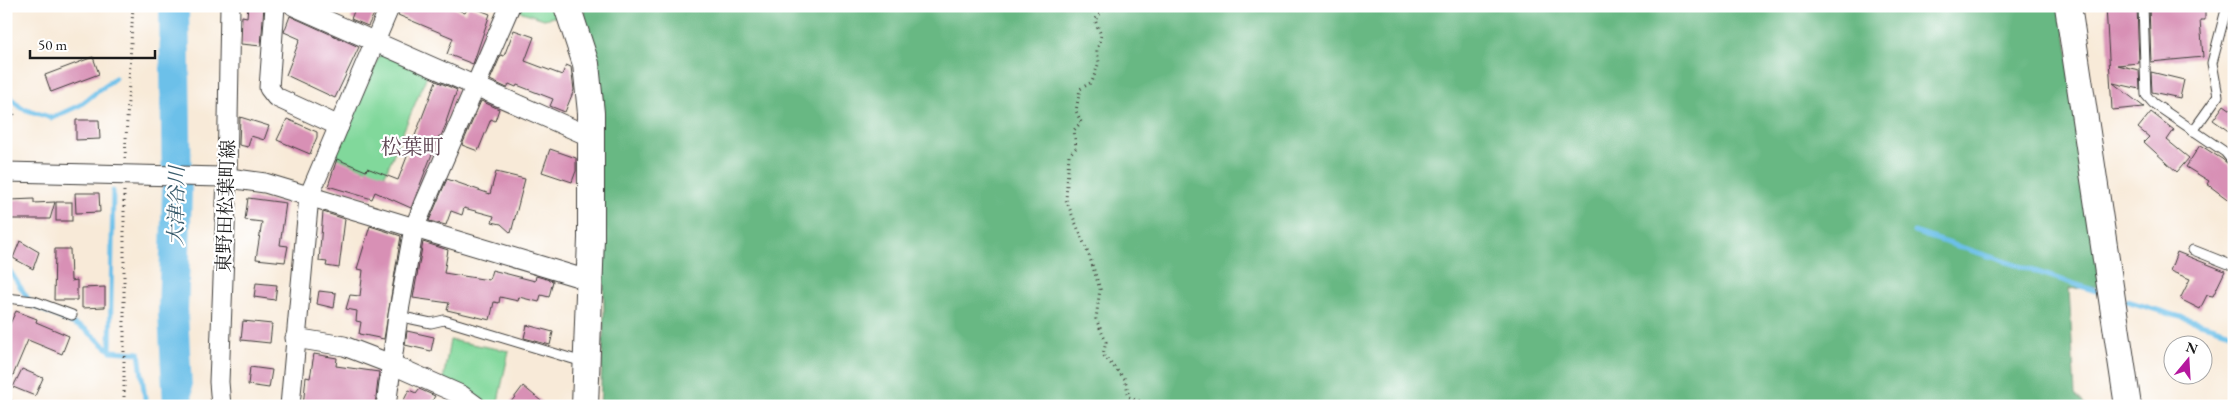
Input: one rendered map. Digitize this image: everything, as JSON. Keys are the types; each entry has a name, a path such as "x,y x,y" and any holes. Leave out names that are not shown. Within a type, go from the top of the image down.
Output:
{"street":[{"name":"東野田松葉町線","path":"220,406 224,177 230,6"},
{"path":"275,6 269,88 276,97 339,126"},
{"path":"294,6 322,12 375,42 591,137"},
{"path":"290,406 308,196 390,6"},
{"path":"386,406 398,316 414,228 510,6"},
{"path":"567,6 586,64 591,113 591,238 584,406"},
{"path":"2068,6 2128,406"},
{"path":"6,172 224,177 265,183 588,280"},
{"path":"296,338 344,346 391,364 461,395 476,406"}],"lane":[{"path":"2143,6 2146,95 2153,103 2225,152 2234,163"},
{"path":"2193,131 2218,96 2212,63 2227,6"},
{"path":"2193,250 2231,265 2234,264"},
{"path":"6,298 34,301 72,316"},
{"path":"398,316 430,323 444,320 586,363"},
{"path":"6,403 11,406"}],"path":[{"path":"124,406 122,377 133,6"},
{"path":"1106,6 1095,20 1101,35 1097,51 1099,62 1092,82 1080,89 1076,111 1081,122 1074,130 1076,148 1069,155 1066,200 1100,288 1096,318 1106,342 1103,355 1125,379 1129,397 1142,402 1145,406"},
{"path":"6,104 10,104 16,118"}],"green space":[{"path":"514,6 556,6 558,16 544,19 513,9"},
{"path":"584,6 2061,6 2105,286 2069,289 2075,395 2087,406 600,406 604,314 603,247"},
{"path":"381,52 428,73 384,177 333,156"},
{"path":"450,340 509,351 497,406 482,406 443,381"}],"building":[{"path":"248,6 264,6 261,46 241,44 242,16 247,17"},
{"path":"356,6 378,6 368,26 351,19"},
{"path":"401,6 449,6 465,13 469,6 490,14 473,64 447,54 453,38 398,15"},
{"path":"2106,6 2137,6 2139,63 2117,65 2139,70 2140,89 2113,83 2144,107 2112,110"},
{"path":"2149,6 2205,6 2205,20 2200,20 2203,57 2151,62"},
{"path":"290,16 359,47 335,98 286,75 300,39 284,32"},
{"path":"514,30 534,37 525,61 562,75 566,65 571,67 574,90 565,112 550,106 553,99 517,85 516,87 509,84 507,88 490,80 501,55 504,56"},
{"path":"93,57 99,74 51,92 45,75"},
{"path":"2151,72 2184,80 2180,98 2152,92"},
{"path":"436,81 457,90 447,122 441,136 439,136 411,208 375,192 372,199 328,186 337,159 366,171 367,168 398,180"},
{"path":"481,101 499,109 495,121 491,119 478,151 462,145"},
{"path":"2224,105 2234,112 2234,135 2213,120"},
{"path":"2151,112 2174,130 2167,140 2189,158 2177,172 2144,142 2149,137 2138,128"},
{"path":"240,117 269,126 264,140 251,136 248,147 239,145"},
{"path":"287,119 317,132 317,137 310,154 277,140"},
{"path":"76,120 99,120 100,139 76,140"},
{"path":"2200,145 2234,169 2234,204 2207,184 2209,181 2186,167"},
{"path":"550,149 576,158 576,171 572,182 542,172"},
{"path":"496,172 525,179 511,233 501,224 492,222 494,216 464,208 462,215 451,211 446,225 429,221 447,179 490,194"},
{"path":"75,193 99,193 100,212 76,213"},
{"path":"248,198 286,203 280,245 288,246 285,262 256,259 262,222 245,220"},
{"path":"34,199 34,203 55,202 50,219 11,219 10,200"},
{"path":"56,202 72,202 72,221 56,221"},
{"path":"323,212 345,219 339,268 326,266 327,262 319,261"},
{"path":"370,226 401,236 384,339 359,334 361,322 356,321 357,311 346,309 350,295 360,296 363,270 357,269"},
{"path":"20,241 39,252 33,269 13,258"},
{"path":"423,242 448,250 444,273 489,280 492,270 535,281 536,276 553,281 549,297 541,295 539,302 519,297 518,301 500,297 499,303 494,302 490,320 447,310 449,303 413,298"},
{"path":"55,249 70,249 71,281 77,280 77,300 54,300"},
{"path":"2177,252 2225,271 2213,296 2207,295 2200,309 2180,299 2190,279 2170,271"},
{"path":"256,283 277,285 275,300 254,297"},
{"path":"105,287 105,307 82,308 82,288"},
{"path":"319,291 336,293 334,308 317,304"},
{"path":"16,311 37,319 36,322 69,336 62,354 28,340 6,392 6,332"},
{"path":"243,321 272,324 270,343 241,340"},
{"path":"527,325 553,332 550,345 524,338"},
{"path":"407,331 434,337 431,351 405,345"},
{"path":"314,354 337,358 336,366 379,372 375,406 303,406 306,377 310,378"},
{"path":"250,367 272,370 269,388 248,385"},
{"path":"22,369 43,378 35,396 13,387"},
{"path":"523,386 547,406 508,406"},
{"path":"419,389 435,396 432,401 442,406 401,406 409,390 416,393"}],"waterway":[{"name":"大津谷川","path":"174,6 177,192 173,313 178,406"},
{"path":"2228,60 2234,64"},
{"path":"6,96 9,96 21,108 52,118 80,105 115,78"},
{"path":"110,349 113,191"},
{"path":"1914,232 2096,291"},
{"path":"6,265 32,305 85,329 111,351 139,353 146,406"},
{"path":"2127,301 2234,333"}],"district":[{"name":"松葉町","path":"412,147"}]}
